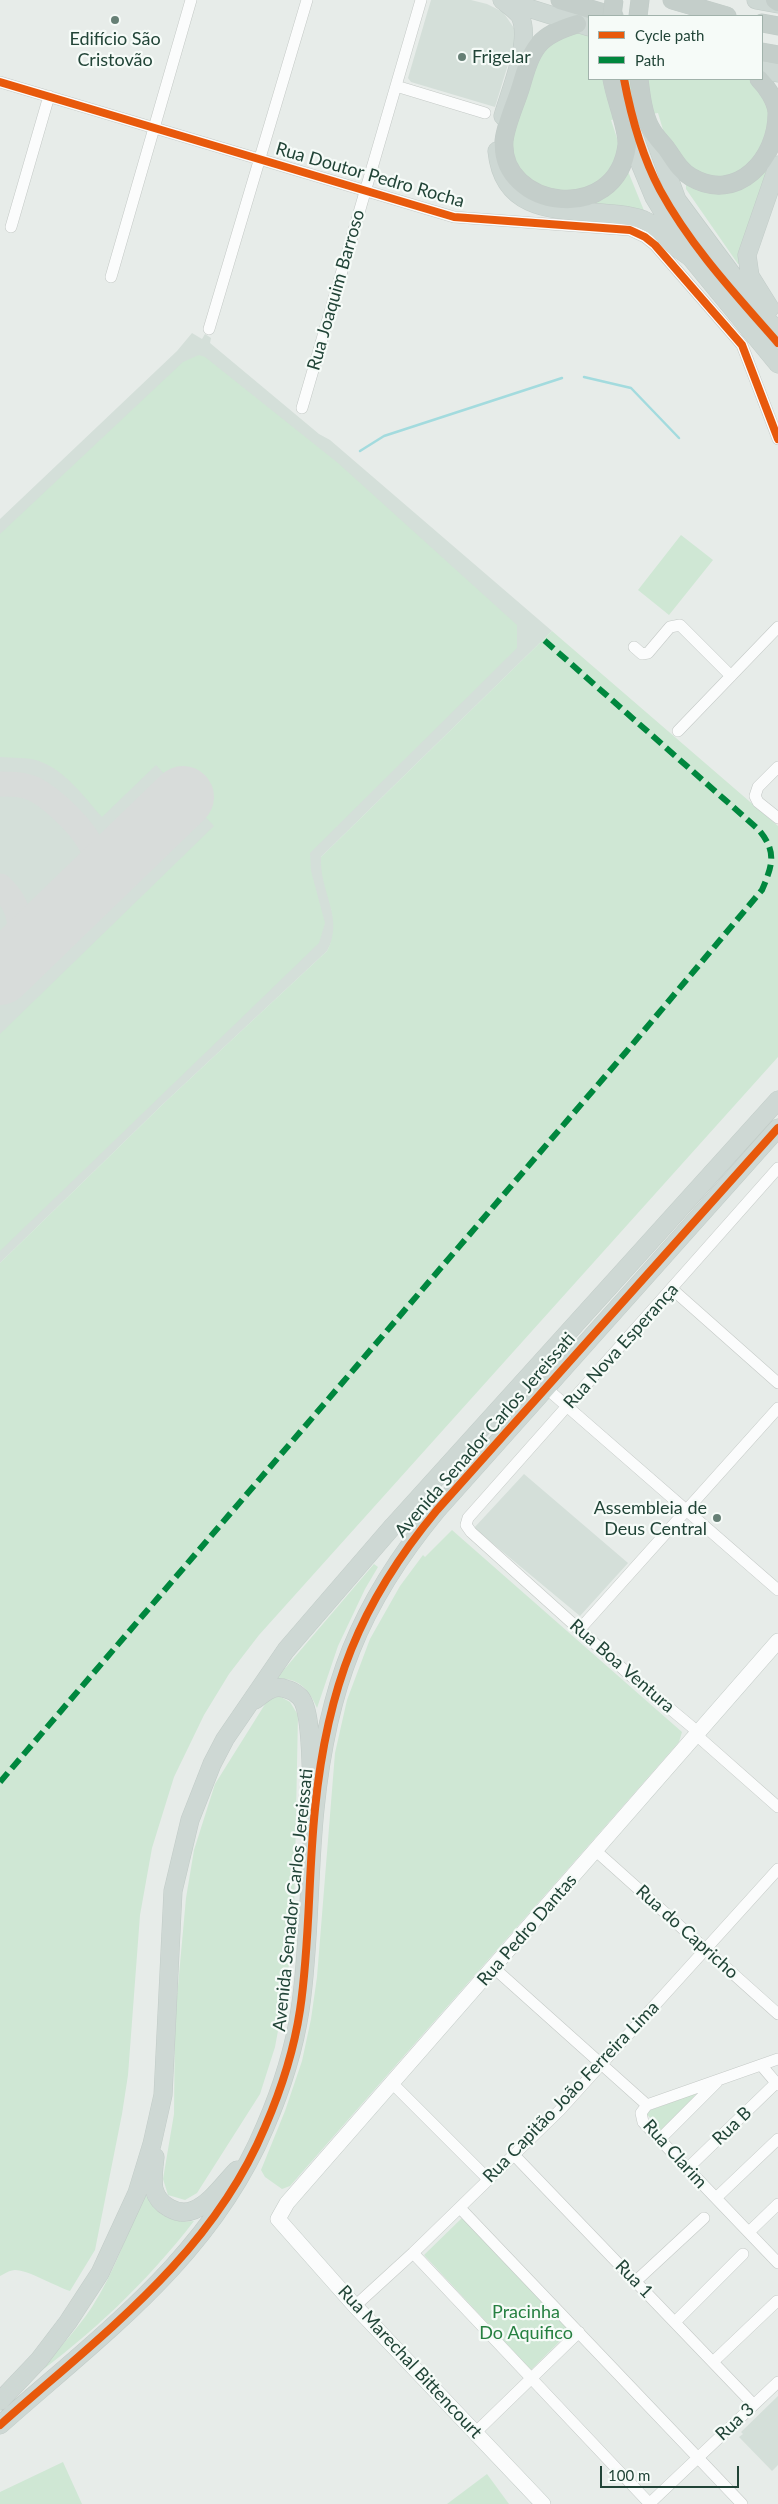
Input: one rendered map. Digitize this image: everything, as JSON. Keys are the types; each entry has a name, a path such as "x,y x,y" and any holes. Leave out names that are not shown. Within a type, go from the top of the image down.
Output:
{"highway":[{"path":"560,0 610,15"},
{"path":"613,15 614,0"},
{"path":"672,0 724,15"},
{"path":"763,23 778,26"},
{"path":"583,25 558,29 543,38 530,54 504,141 511,169 526,186 544,195 564,200 587,196 604,189 617,174 623,159 624,125 612,80"},
{"path":"763,52 778,55"},
{"path":"639,80 648,121 680,168 690,177 704,183 715,184 740,180 761,166 770,155 776,141 777,110 766,87 760,80"}],"main road":[{"path":"503,0 583,25"},
{"path":"503,0 519,14 524,29 524,43 499,130 497,144 500,165 509,183 524,199 548,209 630,216 645,221 656,226 673,245 691,258"},
{"path":"756,0 777,2"},
{"path":"763,70 778,73"},
{"path":"648,121 677,200 754,304 778,332"},
{"path":"624,125 654,197 691,258 778,364"},
{"path":"778,165 752,238 747,266 750,276 778,318"},
{"name":"Avenida Senador Carlos Jereissati","path":"0,2401 14,2389 68,2322 100,2273 137,2193 163,2095 173,1891 190,1820 212,1764 240,1714 286,1650 393,1526 778,1100"},
{"name":"Avenida Senador Carlos Jereissati","path":"0,2425 128,2311 175,2266 216,2217 265,2127 282,2082 300,2011 315,1808 326,1733 338,1684 367,1611 394,1565 416,1535 778,1128"},
{"name":"Rua Pedro Dantas","path":"278,2219 287,2203 778,1641"},
{"path":"240,1714 265,1692 274,1688 283,1688 300,1697 307,1715 315,1808"},
{"path":"163,2095 153,2176 154,2188 159,2199 166,2206 183,2212 193,2210 205,2203 251,2155"},
{"name":"Rua Marechal Bittencourt","path":"278,2219 355,2306 543,2504"}],"street":[{"path":"111,277 191,0"},
{"path":"209,329 307,0"},
{"name":"Rua Joaquim Barroso","path":"302,408 421,0"},
{"name":"Rua Doutor Pedro Rocha","path":"0,82 454,217 630,230 645,237 668,259 742,345 778,439"},
{"path":"396,86 485,113"},
{"path":"10,226 49,96"},
{"path":"634,647 642,654 648,653 670,627 680,625 731,676"},
{"path":"678,731 778,627"},
{"path":"778,767 758,787 755,796 758,802 778,818"},
{"name":"Rua Nova Esperança","path":"466,1525 468,1518 778,1168"},
{"path":"672,1289 778,1383"},
{"path":"546,1388 778,1590"},
{"path":"580,1630 778,1408"},
{"name":"Rua Boa Ventura","path":"466,1525 471,1532 778,1807"},
{"name":"Rua do Capricho","path":"596,1851 778,2014"},
{"name":"Rua Capitão João Ferreira Lima","path":"355,2306 413,2253 560,2110 778,1869"},
{"name":"Rua Clarim","path":"494,1968 647,2105 643,2109 641,2118 778,2263"},
{"path":"647,2105 778,2059"},
{"path":"760,2065 777,2084"},
{"path":"660,2139 720,2080"},
{"path":"392,2083 488,2179"},
{"name":"Rua B","path":"688,2168 777,2084"},
{"path":"716,2198 778,2139"},
{"name":"Rua 1","path":"514,2154 676,2321 753,2404"},
{"path":"749,2232 778,2204"},
{"path":"460,2208 742,2504"},
{"path":"636,2281 704,2218"},
{"path":"413,2253 649,2504"},
{"path":"676,2321 743,2254"},
{"path":"714,2362 777,2301"},
{"path":"476,2432 579,2332"},
{"name":"Rua 3","path":"649,2504 697,2456 778,2382"}],"shaded area":[{"name":"Frigelar","path":"431,0 471,0 487,4 503,12 516,31 517,35 495,107 411,82 408,78"},
{"path":"192,333 202,339 205,334 211,338 210,343 319,434 330,440 552,631 321,857 335,926 332,941 327,951 162,1105 0,1263 0,519 177,351"},
{"path":"524,1474 628,1563 580,1616 474,1528"},
{"path":"778,2396 778,2465 772,2471 739,2437 743,2434 741,2432"}],"green space":[{"path":"588,32 588,80 752,80 765,94 772,130 746,171 712,179 693,173 667,143 658,113 611,120 618,141 618,154 609,173 584,191 548,192 518,170 510,139 529,69 560,33"},
{"path":"778,149 749,235 743,264 738,264 686,189 686,183 725,190"},
{"path":"625,164 645,213 577,204"},
{"path":"199,355 205,357 338,463 517,625 517,648 310,853 311,871 325,923 319,943 0,1251 0,1034 214,826 156,765 102,817 66,777 48,765 30,759 0,757 0,534 183,362"},
{"path":"681,535 713,560 669,615 638,590"},
{"path":"552,631 778,826 778,1057 259,1635 229,1674 204,1715 174,1777 152,1848 140,1915 128,2075 95,2250 70,2291 20,2271 11,2271 0,2276 0,1263 162,1105 327,951 332,939 333,927 330,905 321,870 321,857"},
{"path":"452,1530 682,1732 679,1742 290,2186 282,2189 265,2177 261,2170 285,2111 302,2061 311,2019 317,1977 335,1753 347,1700 370,1639 400,1586 423,1555 425,1557"},
{"path":"374,1564 378,1567 365,1589 338,1646 317,1708 310,1695 297,1682 276,1679"},
{"path":"279,1696 290,1702 298,1715 294,1915 287,1982 275,2047 260,2094 197,2193 185,2200 168,2195 163,2179 174,2114 175,2019 186,1898 194,1850 215,1784 267,1701"},
{"path":"697,2093 663,2133 645,2112"},
{"path":"144,2191 153,2205 163,2215 177,2221 194,2221 158,2265 118,2306 74,2345 29,2380 70,2336 92,2307 115,2265"},
{"name":"Pracinha Do Aquifico","path":"463,2217 572,2329 531,2370 424,2255"},
{"path":"63,2462 82,2504 0,2504 0,2492"},
{"path":"487,2474 509,2504 447,2504"}],"waterway":[{"path":"584,377 631,388 679,438"},
{"path":"360,451 384,436 562,378"}],"taxiway":[{"path":"0,784 13,784 34,789 61,809 87,838 94,856 93,868 88,881 75,902"},
{"path":"0,886 15,906 20,927 15,949 3,971"}],"runway":[{"path":"0,974 183,797"}],"marked path":[{"path":"0,1782 626,1052 762,890 771,865 771,851 758,829 544,640"}],"cycle path":[{"path":"624,80 638,136 648,164 672,211 730,289 778,343"},
{"path":"0,82 454,217 630,230 645,237 655,245 742,345 778,439"},
{"path":"0,2425 114,2325 150,2291 184,2254 215,2215 242,2173 265,2127 286,2070 300,2010 306,1960 315,1809 320,1765 328,1724 338,1686 351,1649 367,1614 387,1579 437,1510 778,1128"}],"place":[{"name":"Edifício São Cristovão","path":"115,20"},
{"name":"Frigelar","path":"462,57"},
{"name":"Assembleia de Deus Central","path":"717,1518"}]}
